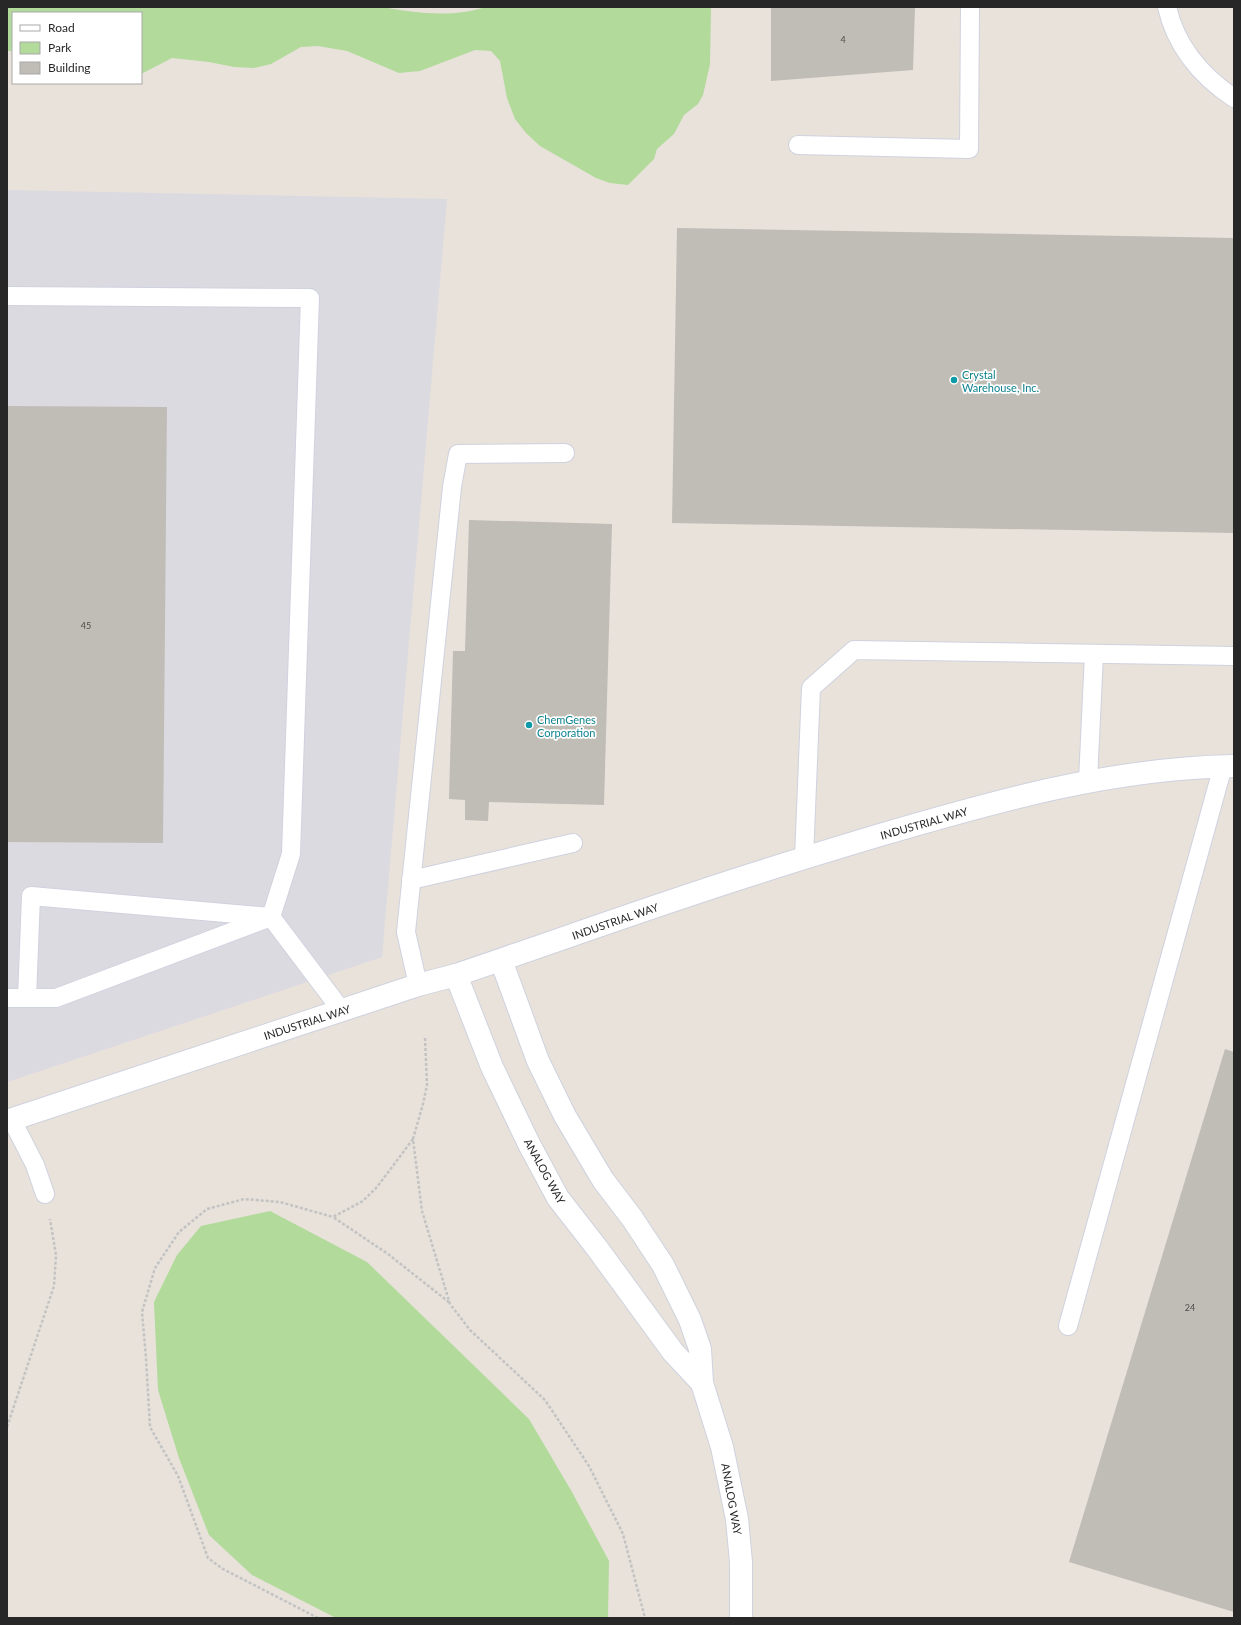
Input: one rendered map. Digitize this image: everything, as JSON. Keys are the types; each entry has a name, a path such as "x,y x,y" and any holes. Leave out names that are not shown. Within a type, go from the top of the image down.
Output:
{"street":[{"name":"INDUSTRIAL WAY","path":"10,1120 418,985 456,975 759,872 967,810 1030,793 1088,781 1155,771 1228,766"},
{"name":"ANALOG WAY","path":"501,960 538,1061 565,1116 603,1180 632,1218 663,1265 690,1320 700,1349 702,1384 722,1447 737,1519 741,1562 741,1618"},
{"name":"ANALOG WAY","path":"456,975 492,1067 529,1144 558,1198 597,1248 673,1352 702,1384"}],"lane":[{"path":"798,145 969,149 970,7"},
{"path":"1167,7 1173,27 1192,61 1205,76 1234,98"},
{"path":"7,296 310,298 291,854 271,917"},
{"path":"418,985 406,932 452,487 458,454 564,453"},
{"path":"804,858 811,688 854,650 1234,656"},
{"path":"1088,781 1094,654"},
{"path":"1068,1326 1228,766"},
{"path":"411,880 573,843"},
{"path":"27,998 31,896 271,917 342,1011"},
{"path":"7,998 56,998 271,917"},
{"path":"10,1120 35,1165 44,1194"}],"path":[{"path":"333,1217 363,1201 377,1187 412,1139 424,1104 427,1085 425,1038"},
{"path":"412,1139 422,1210 450,1304"},
{"path":"7,1427 54,1286 56,1255 52,1227 44,1194"},
{"path":"318,1618 223,1569 208,1558 178,1476 150,1427 142,1312 155,1268 179,1232 207,1209 244,1199 280,1202 333,1217 388,1254 450,1304 470,1330 546,1400 589,1466 623,1534 645,1618"}],"shaded area":[{"path":"7,190 447,199 382,957 7,1082"}],"green space":[{"path":"7,7 382,7 421,13 447,13 485,7 711,7 710,64 703,95 698,104 684,115 674,134 657,149 654,159 628,185 610,183 596,178 540,146 526,133 515,119 507,98 500,61 491,51 475,50 420,71 399,73 347,51 318,46 301,47 271,64 254,68 234,67 209,62 172,58 142,73 142,12 12,12 12,51 7,51"},
{"path":"270,1211 367,1262 529,1419 572,1492 609,1561 608,1618 336,1618 252,1575 209,1535 179,1458 158,1390 154,1302 177,1255 201,1226"}],"building":[{"path":"771,7 915,7 913,70 771,81"},
{"name":"Crystal Warehouse, Inc.","path":"677,228 1234,238 1234,533 672,523"},
{"path":"7,406 167,407 163,843 7,842"},
{"name":"ChemGenes Corporation","path":"469,520 612,524 604,805 489,802 488,821 465,820 465,800 449,799 453,651 465,651"},
{"path":"1225,1049 1234,1052 1234,1612 1069,1562"}],"place":[{"name":"Crystal Warehouse, Inc.","path":"954,380"},
{"name":"ChemGenes Corporation","path":"529,725"}]}
